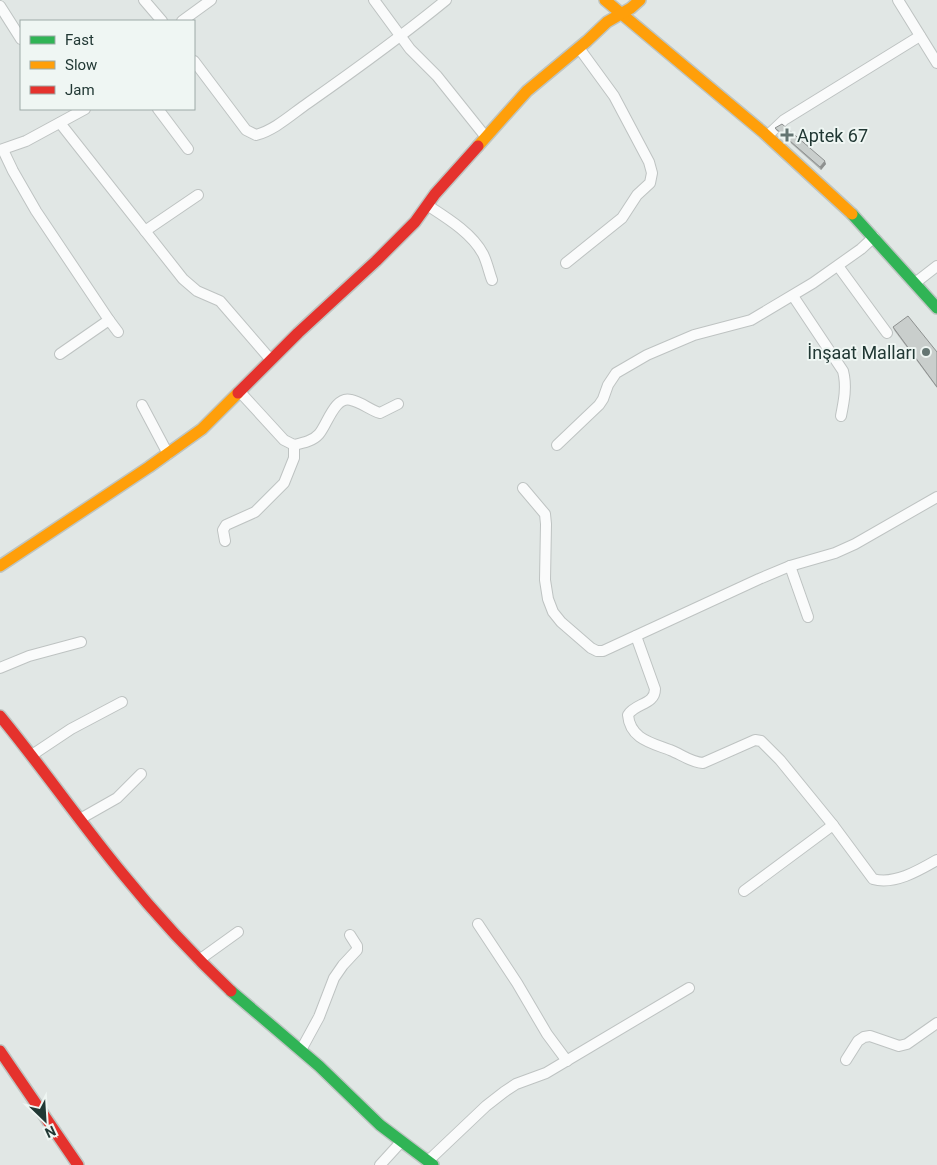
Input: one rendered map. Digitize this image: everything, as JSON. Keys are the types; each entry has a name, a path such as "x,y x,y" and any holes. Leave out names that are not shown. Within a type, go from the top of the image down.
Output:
{"street":[{"path":"144,0 161,20"},
{"path":"183,20 211,0"},
{"path":"374,0 410,50 437,76 485,136"},
{"path":"195,62 246,130 256,135 263,134 400,36 446,0"},
{"path":"605,0 767,136 837,200 874,237 937,308"},
{"path":"0,566 168,454 202,429 333,299 376,261 415,222 485,136 527,91 607,22 631,8 640,0"},
{"path":"898,0 937,63"},
{"path":"0,6 20,37"},
{"path":"767,136 784,120 920,36"},
{"path":"566,263 622,218 637,195 650,183 652,173 649,162 614,96 579,48"},
{"path":"79,110 26,141 2,150 36,210 76,273 118,332"},
{"path":"159,110 188,149"},
{"path":"60,122 183,279 197,291 220,301 271,360"},
{"path":"145,231 198,195"},
{"path":"427,205 446,217 477,244 484,256 492,280"},
{"path":"557,445 599,405 616,373 647,356 694,335 751,320 793,296 838,266 874,237"},
{"path":"838,266 887,333"},
{"path":"915,283 937,266"},
{"path":"793,296 842,371 845,379 841,416"},
{"path":"60,354 109,320"},
{"path":"240,392 284,440 294,445 312,440 319,434 337,405 344,400 350,399 380,413 398,404"},
{"path":"142,405 168,454"},
{"path":"225,541 223,530 226,525 255,512 284,483 294,458 294,445"},
{"path":"524,488 545,514 544,580 553,612 561,622 597,651 603,651 790,566 835,553 937,497"},
{"path":"790,566 808,617"},
{"path":"636,636 655,689 655,695 652,700 631,710 628,715 628,721 642,740 695,762 702,763 755,740 761,741 780,760 833,825 873,880 882,882 895,880 937,860"},
{"path":"0,668 29,656 82,642"},
{"path":"32,755 70,729 122,702"},
{"path":"0,716 152,909 199,960 244,1003 301,1050 380,1125 430,1163 480,1112 504,1092 516,1084 546,1073 689,988"},
{"path":"80,819 117,798 142,774"},
{"path":"744,891 833,825"},
{"path":"478,924 517,983 547,1034 567,1060"},
{"path":"199,960 238,932"},
{"path":"301,1050 319,1016 334,978 357,950 357,946 350,935"},
{"path":"846,1060 858,1041 864,1037 870,1036 899,1046 907,1044 937,1023"},
{"path":"0,1051 45,1114 78,1165"},
{"path":"380,1165 401,1142"}],"building":[{"path":"782,124 825,161 820,167 775,128"},
{"path":"908,316 937,352 937,387 893,327"}],"traffic: fast":[{"path":"852,214 937,308"},
{"path":"231,991 319,1066 380,1125 433,1165"}],"traffic: slow":[{"path":"605,0 764,133 852,214"},
{"path":"478,146 527,91 607,22 631,8 640,0"},
{"path":"0,566 149,467 202,429 238,393"}],"traffic: jam":[{"path":"238,393 415,222 435,194 478,146"},
{"path":"0,716 135,889 188,948 231,991"},
{"path":"0,1051 78,1165"}],"place":[{"name":"Aptek 67","path":"787,135"},
{"name":"İnşaat Malları","path":"926,352"}]}
